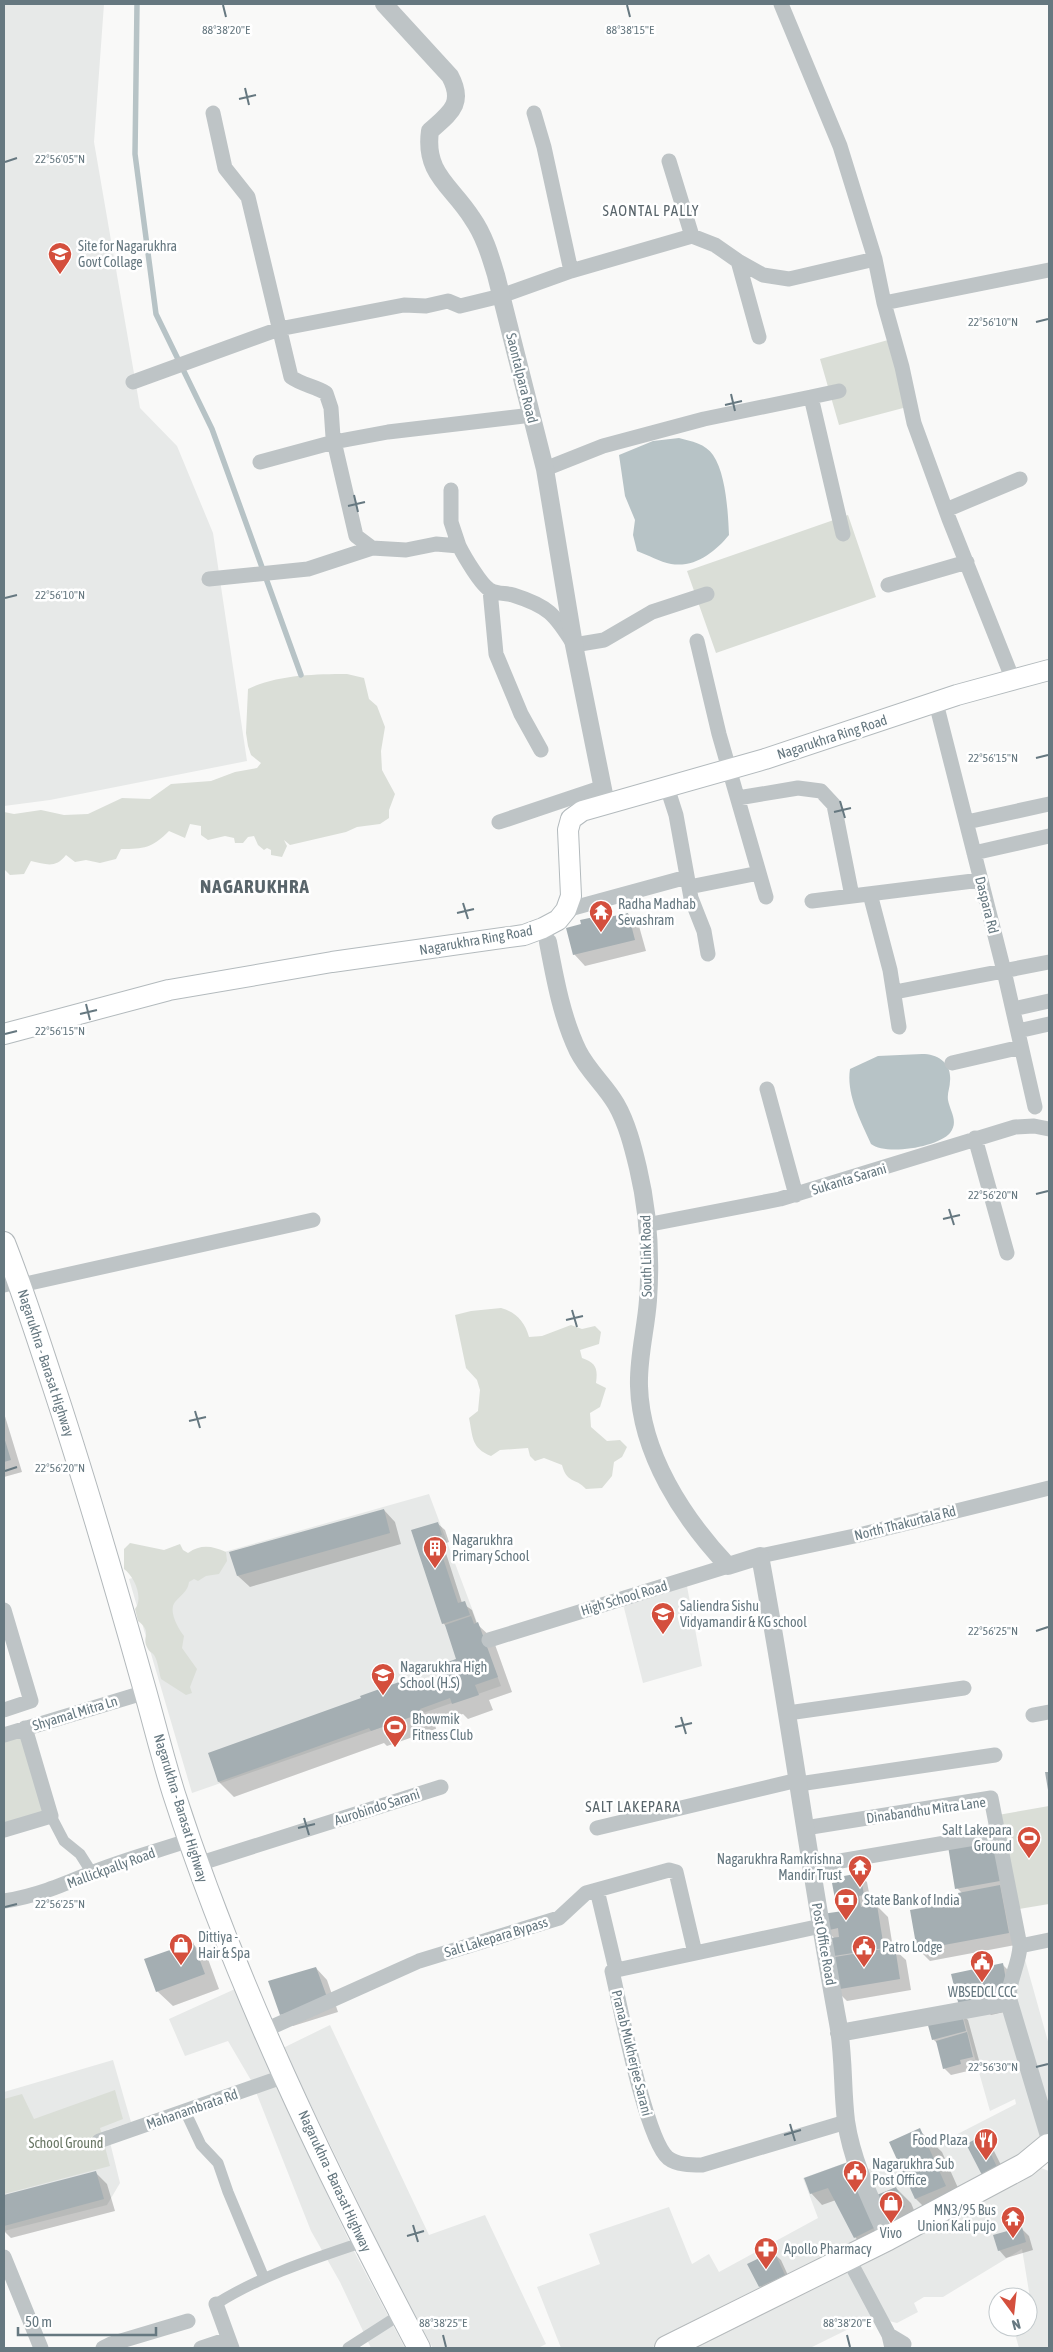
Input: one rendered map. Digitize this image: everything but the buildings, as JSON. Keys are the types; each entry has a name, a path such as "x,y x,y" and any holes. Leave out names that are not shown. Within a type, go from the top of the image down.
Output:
{"highway":[{"path":"666,2348 888,2238 1025,2165 1049,2149"}],"main road":[{"name":"Nagarukhra Ring Road","path":"4,1034 169,990 332,962 524,935 562,915 571,896 568,830 572,819 604,795 667,787 731,769 936,703 1049,670"},
{"name":"Nagarukhra - Barasat Highway","path":"4,1243 15,1284 86,1487 173,1791 209,1898 285,2076 363,2242 419,2348"}],"street":[{"name":"Saontalpara Road","path":"384,4 450,76 456,86 457,97 452,110 430,131 428,148 433,165 472,217 487,247 501,296 545,469 574,645 604,795"},
{"path":"781,4 840,146 875,259 914,423 1013,680"},
{"path":"213,113 225,168 248,197 291,377 299,383 313,385 326,393 331,408 334,442 356,536 372,548"},
{"path":"534,113 544,147 571,271"},
{"path":"669,161 692,236"},
{"path":"133,382 279,329 404,305 426,306 448,301 460,306 501,296 571,271 692,236 715,245 738,261 763,274 789,278 875,259"},
{"path":"738,261 759,337"},
{"path":"884,303 1049,270"},
{"path":"545,469 603,446 704,419 839,391"},
{"path":"811,396 843,534"},
{"path":"260,462 334,442 433,425 532,415"},
{"path":"946,510 1020,479"},
{"path":"451,490 451,522 459,546 469,565 490,590 496,654 521,714 541,750"},
{"path":"210,579 308,569 372,548 406,550 436,544 459,546"},
{"path":"888,585 967,562"},
{"path":"490,590 513,595 547,608 564,628 574,645 604,640 652,612 707,594"},
{"path":"697,641 710,702 731,769 766,897"},
{"name":"Daspara Rd","path":"936,703 1004,971 1036,1107 1049,1128"},
{"path":"667,787 676,815 688,882 704,930 708,954"},
{"path":"738,798 798,788 821,791 834,806 852,896"},
{"path":"498,822 604,795"},
{"path":"967,822 1049,804"},
{"path":"974,853 1049,836"},
{"path":"524,935 548,942 562,915 688,882 759,873"},
{"path":"812,901 981,880"},
{"path":"870,894 895,992 899,1027"},
{"name":"South Link Road","path":"548,942 564,1014 578,1051 616,1104 627,1130 638,1169 646,1225 648,1291 640,1361 639,1387 642,1415 653,1449 667,1481 708,1544 728,1566"},
{"path":"895,992 1049,962"},
{"path":"1012,1009 1049,1001"},
{"path":"1018,1031 1049,1024"},
{"path":"952,1063 1021,1047"},
{"path":"767,1089 796,1195"},
{"path":"1015,1126 1026,1122 1036,1107"},
{"name":"Sukanta Sarani","path":"646,1225 739,1208 796,1195 1015,1126 1049,1128"},
{"path":"974,1138 1006,1254"},
{"path":"15,1284 313,1220"},
{"name":"North Thakurtala Rd","path":"760,1556 858,1535 1049,1488"},
{"name":"High School Road","path":"489,1640 760,1556"},
{"name":"Post Office Road","path":"760,1556 788,1713 811,1866 840,2033 846,2122 857,2164 888,2238"},
{"path":"4,1610 31,1701 4,1710"},
{"path":"788,1713 964,1688"},
{"name":"Shyamal Mitra Ln","path":"4,1735 146,1692"},
{"path":"1033,1715 1049,1712"},
{"path":"25,1728 51,1816 64,1841 80,1854 92,1873"},
{"path":"596,1828 798,1782 995,1755"},
{"name":"Aurobindo Sarani","path":"198,1864 441,1787"},
{"name":"Dinabandhu Mitra Lane","path":"805,1828 991,1798 1020,1946 1017,1969 1008,1994 1009,2002"},
{"path":"4,1830 51,1816"},
{"path":"811,1866 998,1834"},
{"name":"Mallickpally Road","path":"4,1901 35,1896 59,1888 92,1873 190,1840"},
{"name":"Salt Lakepara Bypass","path":"265,2030 419,1961 559,1918 581,1896 673,1870 676,1872 695,1953"},
{"path":"597,1890 616,1970"},
{"name":"Pranab Mukherjee Sarani","path":"821,1926 612,1971 649,2122 661,2149 669,2159 690,2165 702,2165 846,2122"},
{"path":"1020,1946 1049,1940"},
{"path":"840,2033 1009,2002 1049,2149"},
{"name":"Mahanambrata Rd","path":"99,2141 285,2076"},
{"path":"185,2111 201,2145 218,2163 264,2278"},
{"path":"201,2348 230,2344 216,2304 244,2286 363,2242"},
{"path":"4,2257 41,2348"},
{"path":"848,2258 890,2342 904,2344 896,2348"},
{"path":"348,2348 401,2314"},
{"path":"103,2348 188,2321"}],"shaded area":[{"name":"Site for Nagarukhra Govt Collage","path":"4,4 104,4 94,142 140,408 177,446 213,533 247,761 50,800 4,806"},
{"path":"679,438 706,448 713,455 724,483 729,535 711,553 696,561 680,565 663,562 637,551 633,535 635,520 625,496 619,455 653,441"},
{"path":"922,1054 938,1058 949,1069 948,1097 954,1121 953,1129 944,1138 924,1146 899,1149 878,1148 871,1144 852,1098 849,1079 850,1069 878,1056"},
{"name":"Nagarukhra High School (H.S)","path":"429,1494 501,1686 192,1793 129,1579"},
{"name":"Saliendra Sishu Vidyamandir & KG school","path":"686,1581 702,1666 643,1683 623,1604"},
{"path":"1024,1956 1049,2045 1049,2126 1009,1996"},
{"path":"235,1989 323,2186 355,2253 405,2348 371,2348 340,2282 311,2231 252,2082 228,2041 185,2056 169,2019"},
{"path":"1006,2002 1044,2144 887,2229 863,2170 905,2161 1016,2104 1015,2099 990,2111 963,2016"},
{"path":"330,2025 429,2235 485,2215 546,2344 538,2348 433,2348 411,2311 283,2048"},
{"path":"113,2060 131,2122 107,2130 120,2183 107,2205 4,2231 4,2092"},
{"path":"853,2160 882,2231 651,2348 561,2348 537,2287 600,2264 589,2234 669,2207 692,2264 709,2254 719,2272 818,2218 803,2178"},
{"path":"1041,2168 1049,2171 1049,2348 1019,2348 1016,2337 1038,2337 1038,2287 1028,2287 1022,2249 943,2297 924,2297 914,2303 918,2312 897,2323 873,2317 810,2348 685,2348"}],"green space":[{"path":"888,340 907,407 839,425 820,359"},
{"path":"848,515 876,597 716,653 687,571"},
{"path":"347,674 364,678 369,699 377,706 385,727 381,751 382,770 395,794 389,810 389,818 380,824 357,827 346,832 290,845 284,840 287,846 282,857 271,855 271,850 267,848 264,850 258,845 254,836 248,837 243,843 235,843 234,838 225,836 208,840 201,835 201,826 190,824 185,838 169,831 152,844 136,849 121,849 116,859 100,863 86,860 75,862 66,855 54,864 31,861 24,874 10,875 4,869 4,812 14,814 41,810 64,815 88,814 122,798 150,799 171,784 211,781 235,772 257,768 261,763 251,755 246,733 248,689 283,678"},
{"path":"501,1308 519,1318 529,1337 542,1336 571,1325 582,1329 595,1326 601,1332 599,1344 580,1350 582,1358 595,1367 597,1373 596,1383 606,1388 600,1407 590,1413 591,1427 607,1441 620,1440 627,1447 622,1457 614,1462 612,1476 602,1488 586,1489 566,1475 562,1465 544,1458 535,1461 530,1456 528,1448 500,1450 491,1456 484,1453 476,1445 472,1436 469,1418 478,1411 480,1390 477,1380 466,1368 455,1315 471,1311"},
{"path":"130,1543 164,1550 180,1544 183,1550 188,1553 202,1547 216,1548 226,1552 227,1561 219,1574 206,1576 198,1581 194,1579 189,1582 186,1590 173,1606 173,1615 184,1636 182,1648 197,1669 190,1687 192,1693 186,1695 161,1679 155,1657 146,1645 146,1632 143,1625 138,1621 135,1609 138,1604 137,1588 128,1572 124,1569 124,1549"},
{"path":"22,1736 45,1813 4,1825 4,1742"},
{"name":"Salt Lakepara Ground","path":"1049,1806 1049,1904 1019,1909 998,1815"},
{"name":"School Ground","path":"115,2090 123,2119 100,2128 110,2166 4,2194 4,2099 22,2094 34,2119"}],"waterway":[{"path":"137,4 135,154 156,314 212,429 301,675"}],"place":[{"name":"Site for Nagarukhra Govt Collage","path":"60,275"},
{"name":"Radha Madhab Sevashram","path":"601,933"},
{"name":"Nagarukhra Primary School","path":"435,1569"},
{"name":"Saliendra Sishu Vidyamandir & KG school","path":"663,1635"},
{"name":"Nagarukhra High School (H.S)","path":"383,1696"},
{"name":"Bhowmik Fitness Club","path":"395,1748"},
{"name":"Salt Lakepara Ground","path":"1029,1859"},
{"name":"Nagarukhra Ramkrishna Mandir Trust","path":"860,1888"},
{"name":"State Bank of India","path":"846,1921"},
{"name":"Dittiya - Hair & Spa","path":"181,1966"},
{"name":"Patro Lodge","path":"864,1968"},
{"name":"WBSEDCL CCC","path":"982,1983"},
{"name":"Food Plaza","path":"986,2161"},
{"name":"Nagarukhra Sub Post Office","path":"855,2193"},
{"name":"Vivo","path":"891,2224"},
{"name":"MN3/95 Bus Union Kali pujo","path":"1013,2239"},
{"name":"Apollo Pharmacy","path":"766,2270"}],"district":[{"name":"SAONTAL PALLY","path":"651,211"},
{"name":"NAGARUKHRA","path":"255,886"},
{"name":"SALT LAKEPARA","path":"633,1807"}]}
